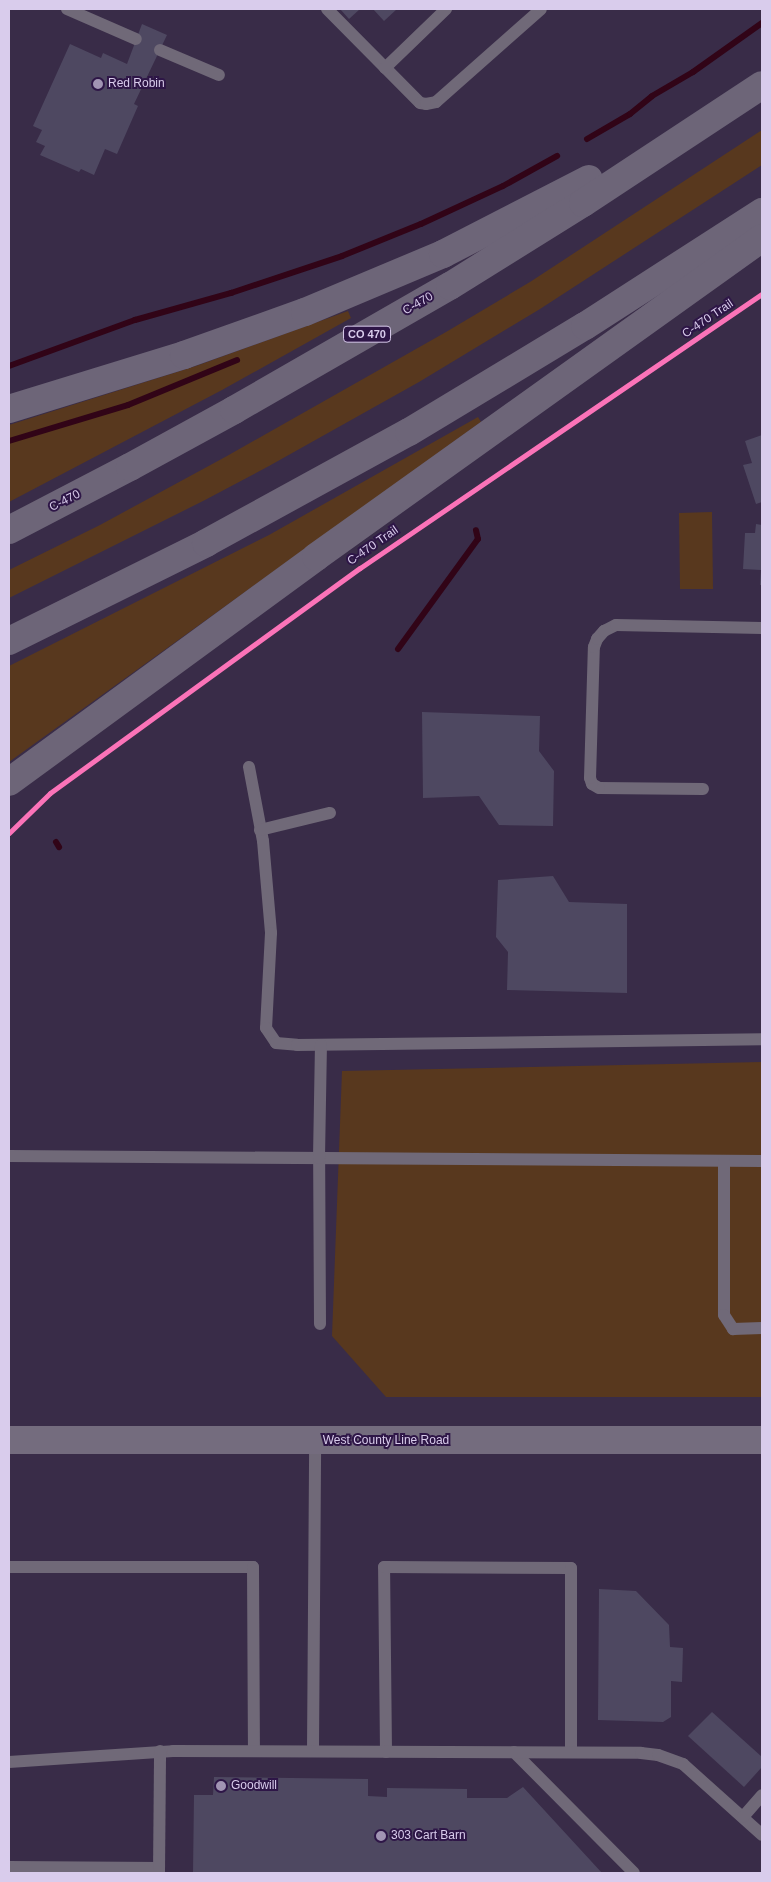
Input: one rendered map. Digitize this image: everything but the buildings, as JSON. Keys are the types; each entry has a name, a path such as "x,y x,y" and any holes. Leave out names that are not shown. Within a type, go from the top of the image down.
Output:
{"highway":[{"name":"C-470","path":"9,530 190,434 450,286 583,203 762,85"},
{"path":"9,409 219,343 346,296 443,254 522,215 614,166 678,126 712,118"},
{"path":"9,641 206,543 410,432 578,331 762,212"},
{"path":"9,782 316,557 762,238"}],"main road":[{"name":"West County Line Road","path":"9,1440 762,1440"}],"lane":[{"path":"67,9 136,39"},
{"path":"327,9 420,103 436,102 541,9"},
{"path":"385,68 446,9"},
{"path":"160,50 219,75"},
{"path":"703,789 599,788 592,784 590,778 594,647 597,639 604,631 616,626 762,628"},
{"path":"249,767 260,830 270,932 266,1028 276,1043 762,1039"},
{"path":"260,830 330,813"},
{"path":"320,1324 319,1158 321,1044"},
{"path":"9,1156 762,1161"},
{"path":"724,1161 724,1316 733,1329 762,1328"},
{"path":"313,1752 315,1441"},
{"path":"9,1567 253,1567 254,1751"},
{"path":"386,1752 384,1567 570,1568 570,1752"},
{"path":"9,1867 159,1871 160,1752"},
{"path":"9,1762 160,1752 641,1752 672,1759 684,1764 762,1835"},
{"path":"514,1752 634,1873"},
{"path":"742,1817 762,1795"}],"shaded area":[{"path":"762,130 762,165 540,309 419,382 269,466 9,598 9,570 100,525 227,456 446,332 530,282"},
{"path":"348,311 351,318 222,390 9,502 9,425 196,366"},
{"path":"478,417 481,422 9,762 9,666 269,535"},
{"path":"712,512 713,589 680,589 679,513"},
{"path":"762,1062 762,1397 386,1397 332,1336 342,1071"}],"waterway":[{"path":"587,139 630,114 652,96 693,72 762,23"},
{"path":"9,366 135,320 231,293 342,256 421,224 503,186 557,156"},
{"path":"9,441 128,405 237,360"},
{"path":"398,649 478,539 476,530"},
{"path":"56,842 59,847"}],"cycle path":[{"name":"C-470 Trail","path":"9,833 50,793 360,568 762,294"}],"place":[{"name":"Red Robin","path":"98,84"},
{"name":"Goodwill","path":"221,1786"},
{"name":"303 Cart Barn","path":"381,1836"}]}
